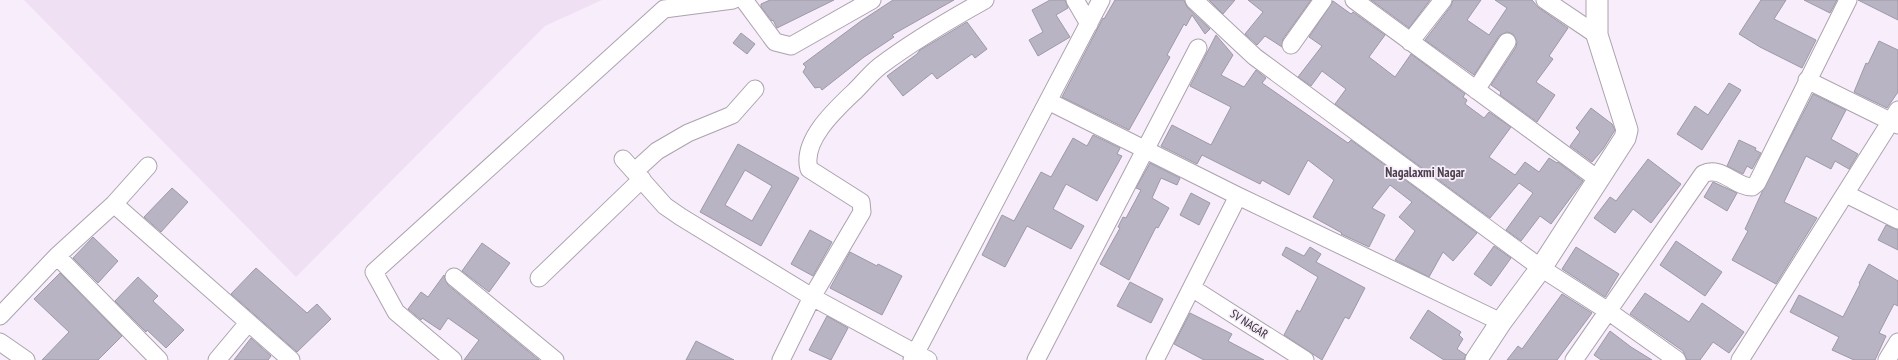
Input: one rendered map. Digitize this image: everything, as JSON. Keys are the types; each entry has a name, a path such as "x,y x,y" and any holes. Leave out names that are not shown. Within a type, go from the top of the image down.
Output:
{"street":[{"path":"453,360 396,312 374,272 664,9 733,0"},
{"path":"744,0 775,42 791,46 872,0"},
{"path":"781,360 812,297 862,212 861,202 809,169 807,157 813,142 825,121 879,67 947,22 985,0"},
{"path":"1075,0 1089,24"},
{"path":"633,170 665,206 681,217 812,297 919,358 1048,101 1101,0"},
{"path":"1194,0 1255,57 1541,268 1608,311 1677,360"},
{"path":"1291,45 1323,0"},
{"path":"1354,0 1599,180"},
{"path":"1410,42 1443,0"},
{"path":"1545,0 1597,35"},
{"path":"1476,360 1541,268 1625,138 1627,130 1597,35 1597,0"},
{"path":"1574,360 1703,174 1709,171 1716,171 1746,187 1752,187 1757,183 1848,0"},
{"path":"1476,90 1507,42"},
{"path":"1036,360 1198,48"},
{"path":"1740,360 1846,194 1896,119 1807,80"},
{"path":"539,278 633,170 656,151 688,133 732,116 755,89"},
{"path":"1048,101 1238,196 1502,322"},
{"path":"0,316 57,256 114,204 148,166"},
{"path":"1846,194 1898,220"},
{"path":"1155,360 1238,196"},
{"path":"114,204 291,360"},
{"path":"57,256 159,360"},
{"path":"454,277 555,360"},
{"name":"SV NAGAR","path":"1192,288 1305,360"},
{"path":"217,360 248,323"},
{"path":"0,342 26,360"},
{"path":"1887,360 1898,342"}],"shaded area":[{"path":"24,0 602,0 545,26 296,277"}],"building":[{"path":"770,0 834,0 777,28 773,20 772,21 761,7 761,4"},
{"path":"893,0 954,0 892,35 894,37 864,57 822,90 820,87 815,88 803,72 806,67 803,64 861,21"},
{"path":"1050,0 1065,0 1068,8 1056,15 1070,37 1038,56 1029,40 1043,32 1032,10"},
{"path":"1115,0 1184,0 1187,7 1210,29 1205,34 1192,15 1186,26 1184,24 1167,55 1170,57 1129,130 1062,97 1103,18 1104,19"},
{"path":"1209,0 1235,0 1223,14"},
{"path":"1248,0 1311,0 1283,39 1282,47 1265,36 1257,45 1245,34 1263,12"},
{"path":"1371,0 1430,0 1409,28"},
{"path":"1453,0 1481,0 1467,20 1489,35 1507,8 1495,0 1532,0 1539,8 1568,28 1549,56 1553,59 1536,82 1555,95 1537,122 1500,95 1501,92 1491,85 1516,47 1517,42 1513,34 1507,32 1499,36 1474,75 1425,40 1451,6"},
{"path":"1761,0 1786,0 1774,19 1816,40 1802,68 1760,47 1739,34"},
{"path":"1804,0 1837,0 1830,13"},
{"path":"1858,0 1898,0 1898,20"},
{"path":"1333,1 1351,14 1353,12 1385,35 1369,57 1395,77 1411,54 1465,94 1463,97 1467,100 1465,104 1484,118 1489,112 1511,127 1489,157 1515,175 1525,162 1539,172 1549,158 1557,163 1558,162 1583,181 1551,224 1540,216 1521,241 1506,230 1533,193 1519,183 1490,218 1335,104 1346,89 1322,71 1311,86 1298,77 1322,46 1309,37"},
{"path":"967,22 987,49 975,58 972,54 937,79 932,73 903,96 887,76 917,54 920,50"},
{"path":"741,33 755,44 747,54 733,43"},
{"path":"1216,35 1233,55 1221,75 1244,87 1256,70 1266,78 1262,83 1348,143 1351,140 1477,233 1453,261 1443,252 1429,277 1395,260 1415,231 1399,217 1412,202 1390,185 1372,208 1385,215 1369,247 1341,234 1342,233 1313,217 1334,180 1308,160 1289,195 1262,180 1260,184 1202,155 1197,164 1161,146 1172,125 1211,145 1231,107 1190,86"},
{"path":"1879,41 1898,50 1898,92 1887,108 1854,92 1866,63 1868,64"},
{"path":"1729,83 1741,90 1702,150 1677,134 1695,106 1708,115"},
{"path":"1813,94 1846,110 1831,139 1858,154 1849,169 1835,161 1831,169 1806,156 1784,202 1817,218 1776,284 1732,260 1748,231 1745,229 1762,192"},
{"path":"1591,108 1612,124 1615,130 1603,149 1592,162 1570,146 1580,132 1576,128"},
{"path":"1093,135 1120,148 1117,154 1122,156 1097,201 1066,184 1053,209 1084,226 1071,249 1027,226 1005,267 982,255 1002,215 1014,221 1041,172 1051,177 1073,138 1087,146"},
{"path":"1739,140 1756,148 1755,150 1761,153 1752,169 1747,166 1743,174 1727,166"},
{"path":"738,144 799,178 761,246 700,212","holes":["745,170 772,186 752,221 725,205"]},
{"path":"1648,159 1681,184 1651,223 1633,209 1615,233 1594,218 1610,197 1616,201"},
{"path":"1150,163 1180,178 1177,185 1161,178 1152,198 1169,208 1158,228 1156,227 1129,280 1100,264 1120,228 1118,227 1123,217 1126,218 1141,190 1136,188"},
{"path":"1713,182 1737,193 1727,211 1704,197"},
{"path":"172,188 188,202 161,232 144,217"},
{"path":"1191,193 1210,203 1199,225 1180,215"},
{"path":"1886,225 1898,230 1898,250 1878,240"},
{"path":"810,230 832,242 813,276 791,264"},
{"path":"93,237 118,261 98,283 73,258"},
{"path":"1676,241 1722,272 1705,296 1660,265"},
{"path":"482,243 510,263 489,292 462,271"},
{"path":"1494,246 1511,258 1491,286 1474,274"},
{"path":"1286,247 1304,256 1310,247 1321,254 1316,262 1365,288 1349,319 1345,317 1322,360 1284,335 1297,310 1300,312 1318,277 1282,255"},
{"path":"1576,247 1619,274 1605,297 1562,269"},
{"path":"850,252 877,266 878,264 902,276 882,315 830,288"},
{"path":"1869,264 1898,281 1898,306 1894,304 1879,333 1886,336 1875,360 1854,360 1832,350 1839,337 1790,312 1799,295 1843,317"},
{"path":"256,268 307,313 317,304 331,319 297,352 231,294"},
{"path":"60,273 122,336 98,360 42,360 69,332 34,299"},
{"path":"444,275 448,285 539,360 464,360 479,340 448,318 440,330 422,318 421,320 408,309 421,292 428,297"},
{"path":"138,277 158,296 153,301 184,330 166,348 147,330 146,332 115,301"},
{"path":"1130,282 1163,299 1151,323 1117,306"},
{"path":"1645,293 1689,322 1702,303 1744,332 1729,353 1713,342 1700,360 1687,360 1683,351 1630,314"},
{"path":"1562,294 1592,313 1557,360 1507,360 1518,346 1522,349"},
{"path":"1428,310 1461,332 1459,335 1463,339 1457,349 1466,355 1464,360 1444,360 1410,338"},
{"path":"1190,313 1232,334 1228,341 1264,360 1204,360 1174,344"},
{"path":"827,316 848,328 831,360 809,350"},
{"path":"1610,331 1631,347 1652,360 1601,360 1594,355"},
{"path":"251,338 271,356 268,360 234,360"},
{"path":"696,341 734,360 686,360"}],"district":[{"name":"Nagalaxmi Nagar","path":"1425,172"}]}
